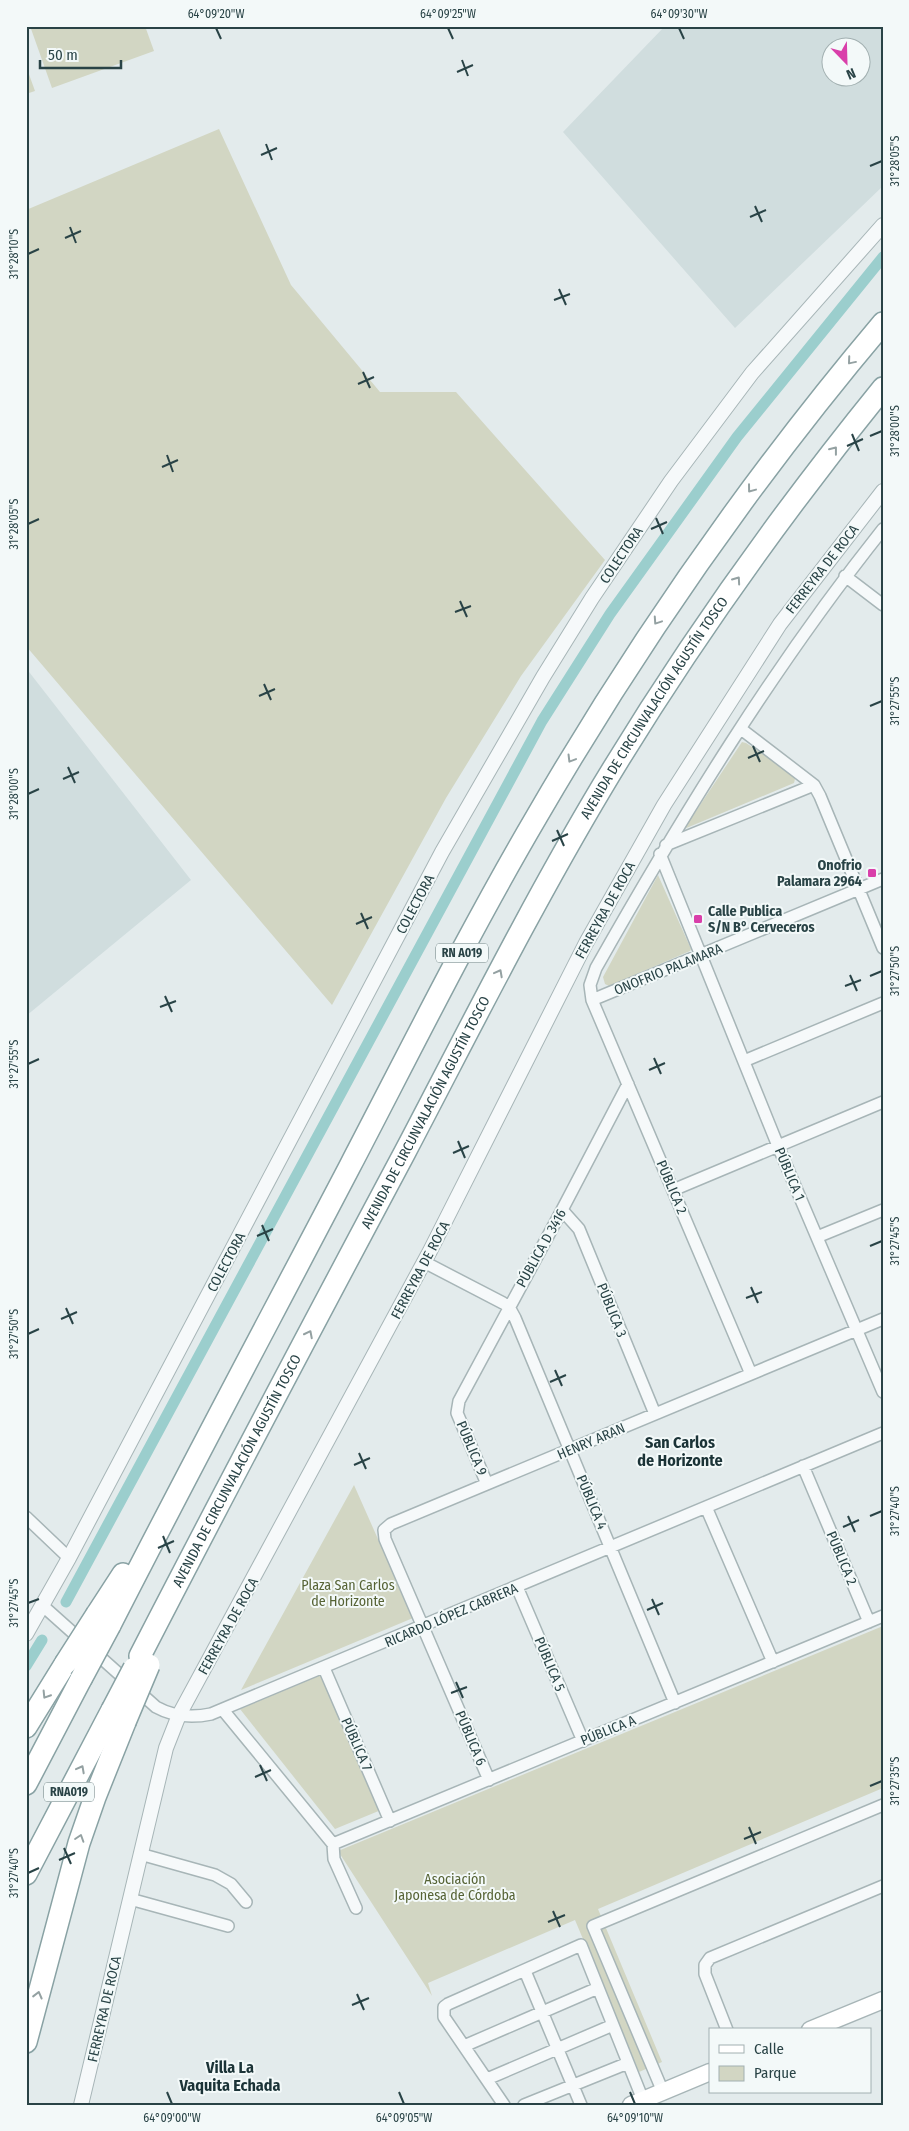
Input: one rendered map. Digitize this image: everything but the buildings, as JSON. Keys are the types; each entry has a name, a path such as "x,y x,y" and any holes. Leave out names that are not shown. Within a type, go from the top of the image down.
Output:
{"highway":[{"name":"RN A019","path":"103,1620 118,1581 173,1505 463,950 534,820 572,756 654,626 704,554 791,436 883,324"},
{"name":"AVENIDA DE CIRCUNVALACIÓN AGUSTÍN TOSCO","path":"26,1874 118,1716 282,1386 499,972 603,785 680,663 729,590 774,528 883,388"},
{"path":"26,1726 65,1664 103,1620"},
{"name":"RNA019","path":"26,1784 81,1679 103,1620"},
{"path":"26,2042 79,1843 118,1716"}],"main road":[{"path":"815,2028 883,2000"},
{"path":"637,2102 709,2072"}],"street":[{"name":"COLECTORA","path":"26,1634 69,1558 442,852 548,670 592,598 694,450 752,373 883,224"},
{"name":"FERREYRA DE ROCA","path":"81,2105 166,1748 179,1715 424,1262 586,943 664,805 780,624 883,491"},
{"name":"FERREYRA DE ROCA","path":"845,576 883,529"},
{"path":"592,1000 590,985 596,968 663,850 805,630 845,576 883,605"},
{"path":"741,728 814,785 883,948"},
{"path":"663,850 814,785"},
{"name":"PÚBLICA 1","path":"663,850 701,956 778,1146 883,1392"},
{"name":"ONOFRIO PALAMARA","path":"592,1000 883,879"},
{"name":"PÚBLICA 2","path":"592,1000 751,1374"},
{"path":"744,1061 883,1003"},
{"name":"PÚBLICA D 3416","path":"457,1413 459,1401 628,1084"},
{"path":"673,1190 883,1102"},
{"name":"PÚBLICA 3","path":"562,1210 579,1229 655,1414"},
{"path":"817,1237 883,1210"},
{"path":"424,1262 509,1307"},
{"name":"PÚBLICA 4","path":"509,1307 675,1702"},
{"name":"HENRY ARAN","path":"384,1530 391,1524 883,1319"},
{"name":"PÚBLICA 9","path":"457,1413 487,1484"},
{"name":"RICARDO LÓPEZ CABRERA","path":"43,1606 150,1704 166,1713 195,1717 223,1710 883,1433"},
{"name":"PÚBLICA 2","path":"803,1466 870,1622"},
{"path":"706,1507 773,1662"},
{"path":"26,1517 69,1558"},
{"name":"PÚBLICA 6","path":"384,1530 385,1539 489,1780"},
{"name":"PÚBLICA 5","path":"516,1587 583,1741"},
{"name":"PÚBLICA A","path":"333,1844 883,1616"},
{"name":"PÚBLICA 7","path":"324,1668 390,1820"},
{"path":"223,1710 333,1844 334,1858 356,1908"},
{"path":"663,2092 593,1926 883,1805"},
{"path":"140,1854 215,1874 231,1884 246,1902"},
{"path":"726,2028 705,1974 705,1965 710,1958 883,1886"},
{"path":"130,1899 228,1926"},
{"path":"504,2105 444,2017 444,2007 581,1945 628,2063 637,2102"},
{"path":"525,1971 580,2105"},
{"path":"464,2046 598,1988"},
{"path":"487,2079 613,2025"},
{"path":"524,2105 628,2063"}],"shaded area":[{"path":"665,26 883,26 883,186 735,328 563,132"},
{"path":"26,668 191,880 26,1016"}],"green space":[{"path":"30,26 145,26 154,51 52,88"},
{"path":"26,66 35,91 26,94"},
{"path":"219,129 291,285 380,392 456,392 605,560 521,676 446,798 332,1005 26,646 26,210"},
{"path":"742,742 793,774 794,783 684,829"},
{"path":"658,875 691,949 609,986 605,984 603,977"},
{"name":"Plaza San Carlos de Horizonte","path":"354,1485 413,1618 241,1690"},
{"name":"Asociación Japonesa de Córdoba","path":"883,1626 883,1788 598,1909 662,2062 639,2072 575,1920 428,1983 432,1996 338,1851"},
{"path":"323,1674 381,1810 335,1829 240,1709"}],"waterway":[{"path":"66,1602 542,721 610,614 737,437 883,257"},
{"path":"26,1666 42,1640"}],"place":[{"name":"Onofrio Palamara 2964","path":"872,873"},
{"name":"Calle Publica S/N B° Cerveceros","path":"698,919"}],"district":[{"name":"San Carlos de Horizonte","path":"680,1451"},
{"name":"Villa La Vaquita Echada","path":"230,2076"}]}
